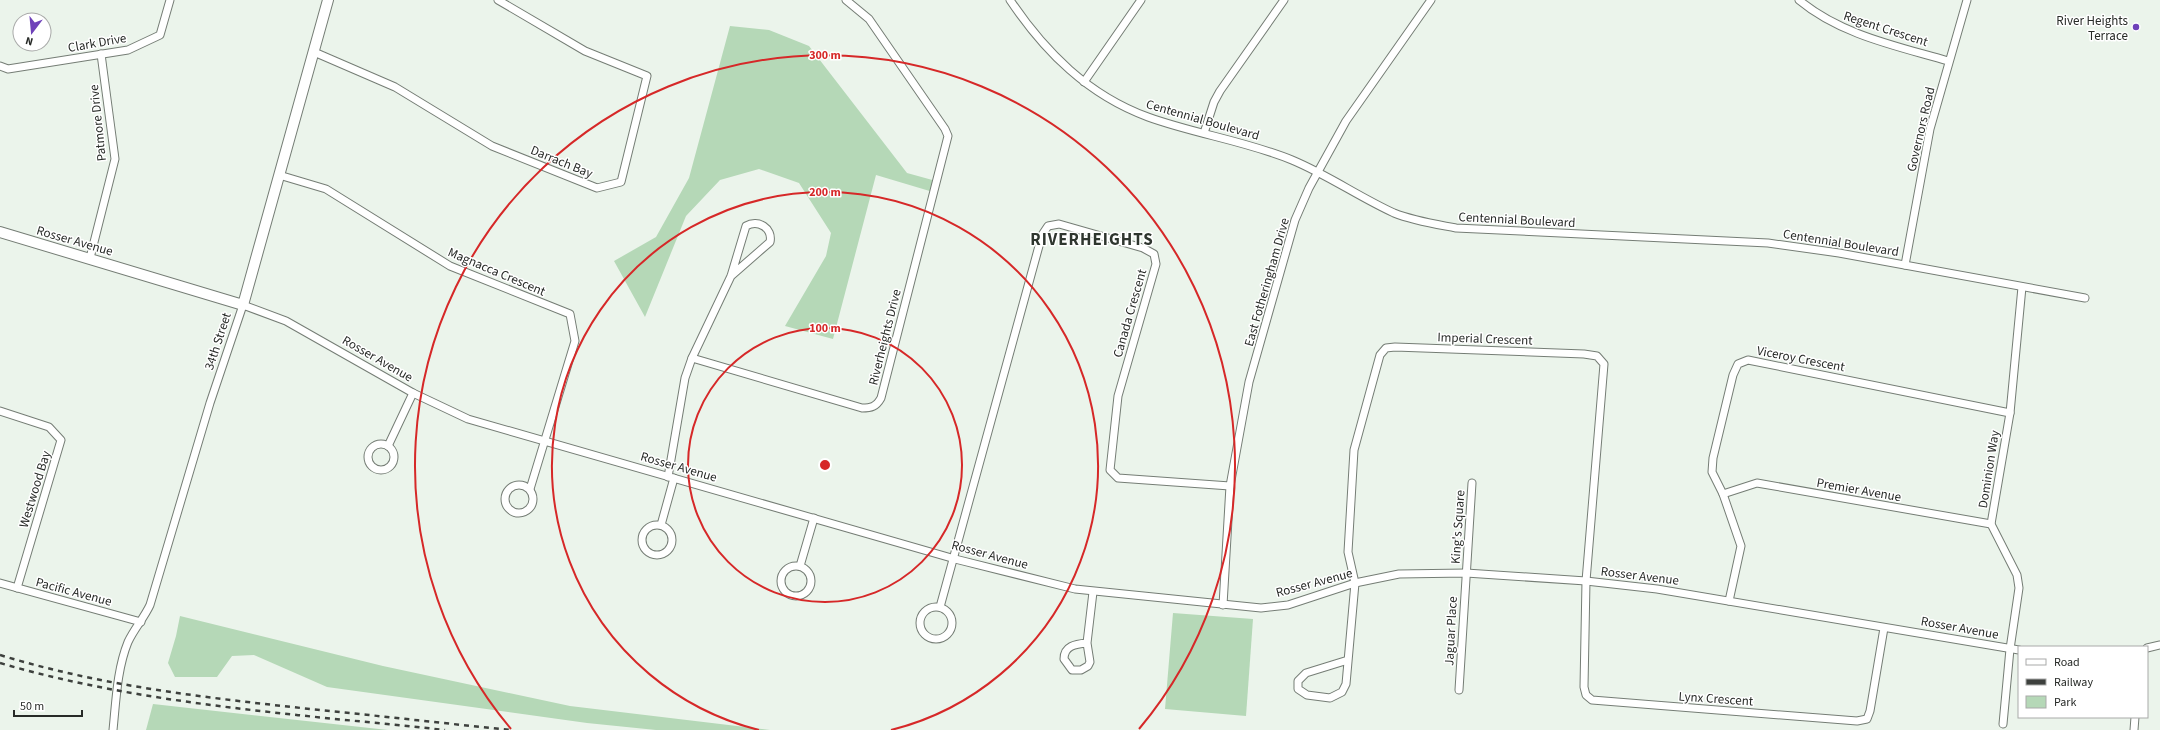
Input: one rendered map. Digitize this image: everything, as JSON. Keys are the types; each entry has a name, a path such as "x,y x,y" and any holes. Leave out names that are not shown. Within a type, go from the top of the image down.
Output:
{"street":[{"name":"Clark Drive","path":"0,66 8,69 128,50 160,35 170,0"},
{"name":"34th Street","path":"113,730 118,688 128,642 150,605 210,403 243,305 328,0"},
{"name":"Darrach Bay","path":"314,52 395,87 492,146 597,188 621,182 647,76 585,51 498,0"},
{"name":"Riverheights Drive","path":"692,358 862,408 870,408 877,405 948,136 945,129 885,40 869,19 846,0"},
{"name":"Centennial Boulevard","path":"1010,0 1049,50 1084,82 1099,92 1133,110 1204,133 1267,150 1317,172 1395,213 1426,223 1456,228 1768,243 1805,247 2085,298"},
{"path":"1084,82 1141,0"},
{"path":"1204,133 1211,109 1220,91 1284,0"},
{"name":"East Fotheringham Drive","path":"1223,605 1230,486 1249,382 1296,220 1317,172 1346,121 1431,0"},
{"name":"Regent Crescent","path":"1799,0 1814,12 1838,26 1948,61"},
{"name":"Governors Road","path":"1905,265 1930,129 1948,61 1967,0"},
{"name":"Patmore Drive","path":"90,258 115,159 101,54"},
{"name":"Magnacca Crescent","path":"279,175 326,190 450,266 570,314 575,341 545,441"},
{"path":"661,525 671,478 679,402 692,358 731,276 746,226 756,223 769,230 771,236 770,242 731,276"},
{"name":"Canada Crescent","path":"955,559 1042,235 1048,226 1059,224 1143,248 1154,254 1156,264 1118,396 1110,470 1118,478 1230,486"},
{"name":"Rosser Avenue","path":"0,232 243,305 286,321 413,393 468,419 955,559 1075,590 1261,608 1288,605 1355,583 1399,574 1466,573 1586,581 1657,589 2018,650"},
{"name":"Dominion Way","path":"2003,724 2010,649 2019,598 2018,575 1991,524 2010,413 2022,287"},
{"name":"Imperial Crescent","path":"1348,660 1306,673 1298,681 1298,688 1307,695 1330,698 1342,692 1346,684 1355,583 1348,552 1354,450 1380,355 1386,348 1395,347 1584,354 1597,356 1604,364 1586,581"},
{"name":"Viceroy Crescent","path":"1729,601 1741,546 1723,494 1712,472 1713,458 1733,375 1738,364 1748,360 2010,413"},
{"path":"388,446 413,393"},
{"name":"Westwood Bay","path":"0,411 49,427 61,440 17,588"},
{"path":"530,489 545,441"},
{"name":"King's Square","path":"1466,573 1472,483"},
{"name":"Premier Avenue","path":"1723,494 1757,483 1991,524"},
{"path":"800,566 814,518"},
{"path":"661,525 669,530 671,544 666,552 662,554 652,553 645,548 643,538 644,533 651,526 661,525"},
{"path":"940,608 955,559"},
{"path":"800,566 808,571 811,576 811,585 809,590 801,596 791,596 781,584 782,574 790,567 800,566"},
{"name":"Jaguar Place","path":"1459,690 1466,573"},
{"name":"Lynx Crescent","path":"1586,581 1584,687 1586,695 1592,700 1600,702 1857,721 1867,718 1870,711 1884,628"},
{"name":"Pacific Avenue","path":"0,583 141,622"},
{"path":"1087,643 1092,592"},
{"path":"929,608 940,608 949,613 952,628 949,633 941,639 930,639 922,632 920,627 921,616 929,608"},
{"path":"2148,648 2160,645"},
{"path":"2134,730 2135,718"}],"green space":[{"path":"730,26 769,30 809,46 907,173 936,181 933,192 876,175 833,339 785,326 826,256 831,233 799,183 759,169 720,180 686,216 645,317 614,261 656,237 689,178"},
{"path":"1173,613 1253,619 1246,716 1165,709"},
{"path":"180,616 383,666 570,706 770,730 656,730 587,723 327,687 254,655 232,656 217,677 175,677 168,663"},
{"path":"153,704 388,730 146,730"}],"railway":[{"path":"0,655 74,674 149,689 263,704 511,730"},
{"path":"0,663 109,689 165,698 277,713 445,730"}],"place":[{"name":"River Heights Terrace","path":"2136,27"}],"district":[{"name":"RIVERHEIGHTS","path":"1092,239"}]}
